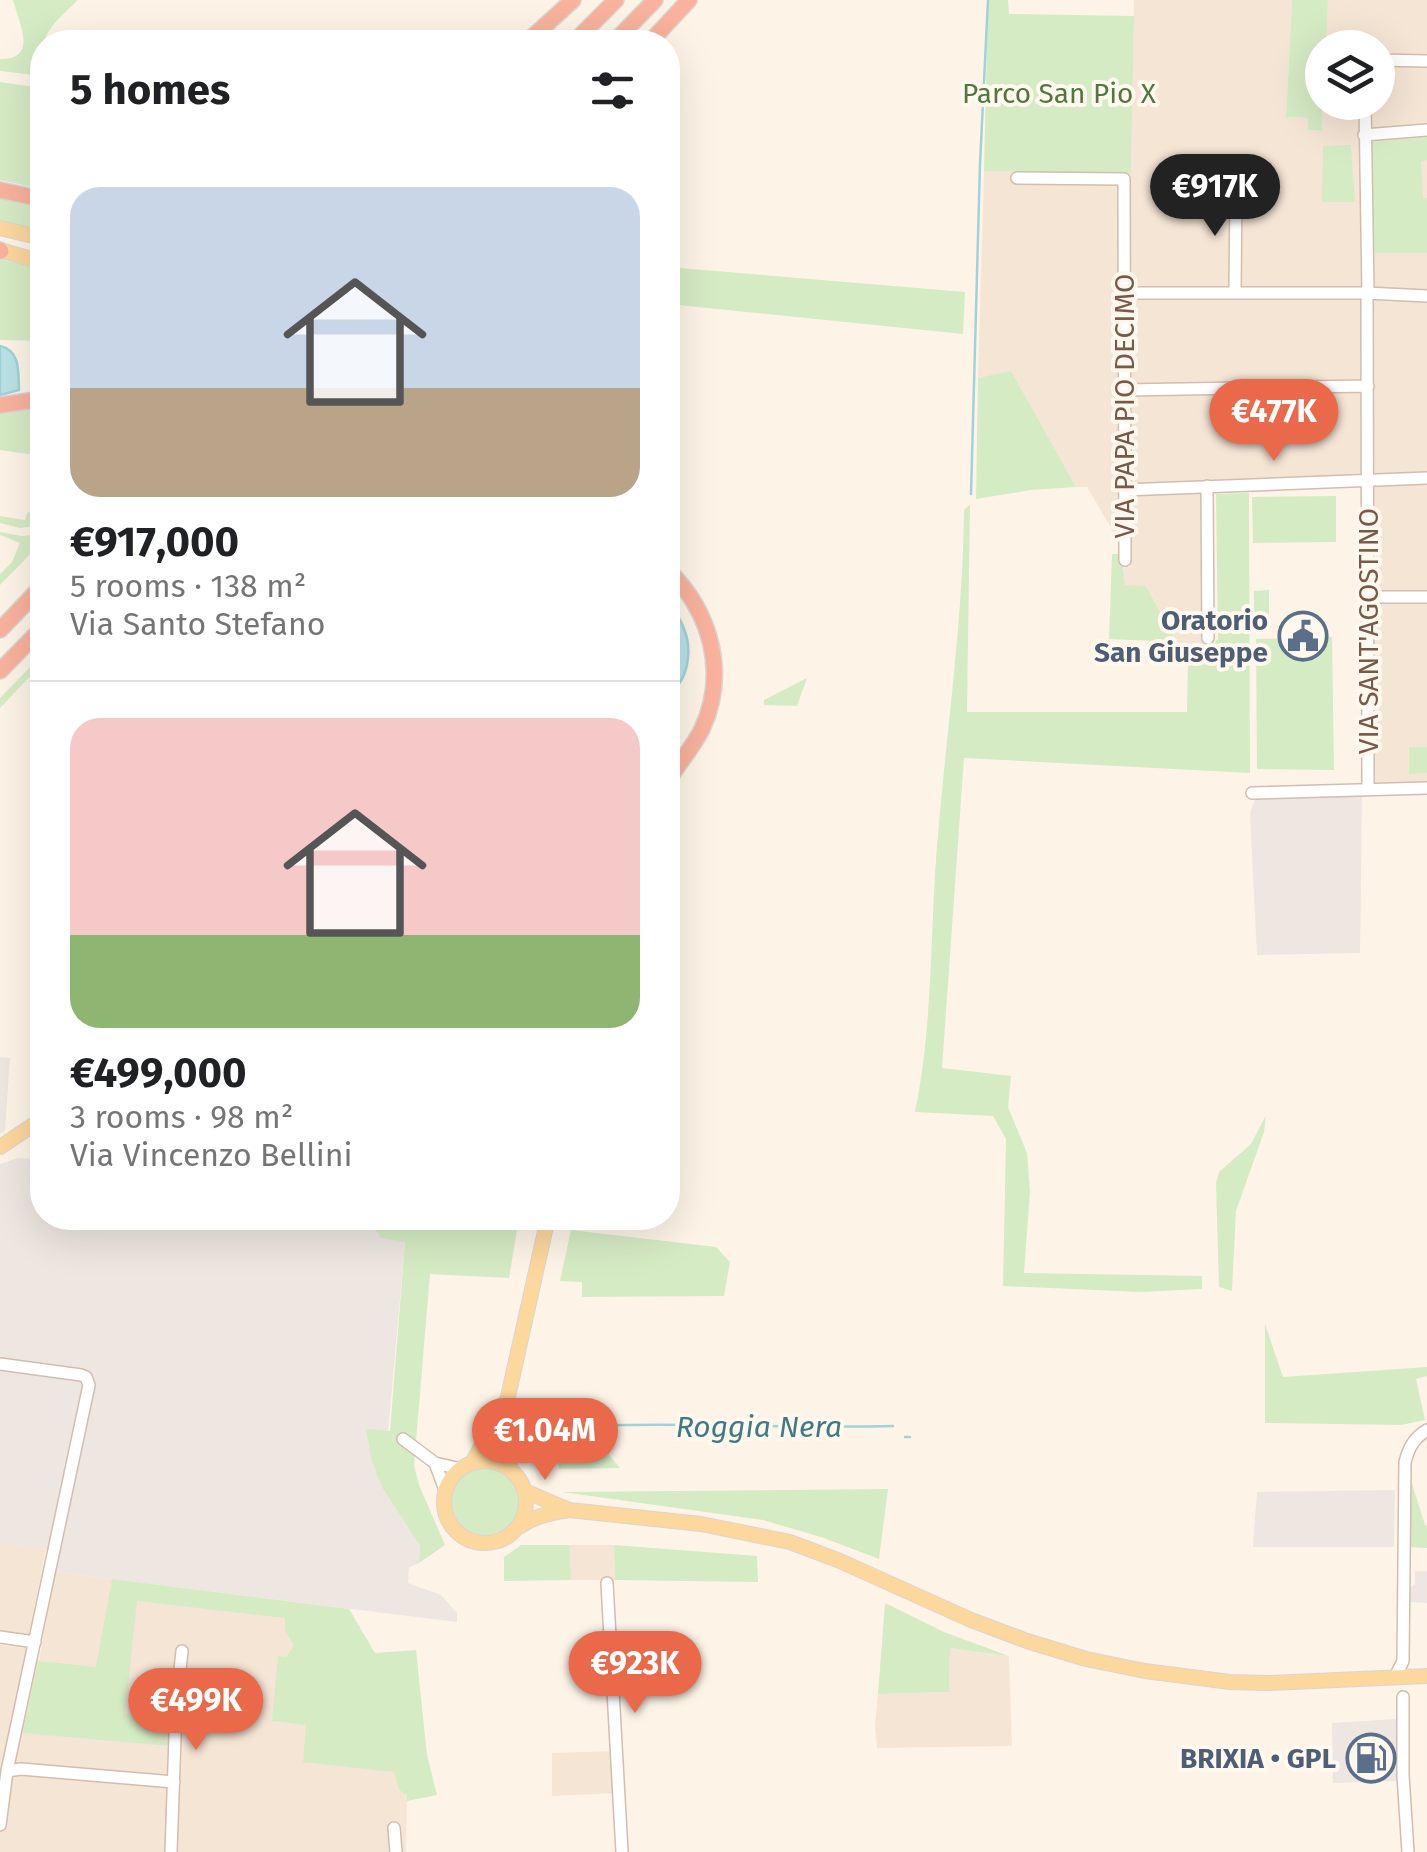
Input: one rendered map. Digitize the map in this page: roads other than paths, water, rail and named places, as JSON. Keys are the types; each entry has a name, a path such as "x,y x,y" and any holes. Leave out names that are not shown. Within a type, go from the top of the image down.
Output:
{"highway":[{"path":"541,30 573,0"},
{"path":"586,30 616,0"},
{"path":"626,30 655,0"},
{"path":"661,30 690,0"},
{"path":"0,190 30,196"},
{"path":"0,405 30,401"},
{"path":"680,582 705,623 715,658 714,694 702,730 680,764"},
{"path":"0,630 30,599"},
{"path":"0,671 30,640"}],"main road":[{"path":"0,228 30,235"},
{"path":"0,250 30,259"},
{"path":"0,1147 30,1128"},
{"path":"510,1469 507,1401 545,1230"},
{"path":"507,1401 467,1466 451,1478 445,1490 443,1502 451,1527 472,1542 497,1542 531,1518 569,1510 701,1524 790,1542 971,1620 1086,1659 1212,1680 1268,1683 1420,1676"},
{"path":"467,1466 486,1461 498,1463 519,1479 526,1504 518,1528"},
{"path":"525,1490 569,1510"}],"street":[{"path":"1395,60 1427,61"},
{"name":"VIA SANT'AGOSTINO","path":"1364,120 1368,202 1368,789"},
{"path":"1364,135 1427,130"},
{"name":"VIA PAPA PIO DECIMO","path":"1017,178 1124,179 1125,560"},
{"path":"1235,293 1236,185"},
{"path":"1123,293 1427,296"},
{"path":"1124,390 1368,386"},
{"path":"1124,490 1427,478"},
{"path":"1207,486 1208,638"},
{"path":"1367,597 1427,597"},
{"path":"1252,793 1427,788"},
{"path":"0,1364 81,1375 88,1380 89,1390 8,1771 0,1826"},
{"path":"1395,1677 1403,1661 1403,1476 1409,1448 1427,1430"},
{"path":"404,1439 435,1463 445,1490"},
{"path":"435,1463 467,1466"},
{"path":"607,1583 622,1852"},
{"path":"0,1637 35,1642"},
{"path":"171,1852 182,1651"},
{"path":"1403,1661 1420,1676"},
{"path":"1403,1697 1408,1852"},
{"path":"8,1771 174,1782"},
{"path":"394,1828 396,1852"}],"water":[{"path":"0,346 15,357 19,390 0,395"},
{"path":"680,620 687,638 680,682"}],"waterway":[{"path":"971,494 988,0"},
{"name":"Roggia Nera","path":"564,1427 893,1426"},
{"name":"Roggia Nera","path":"905,1437 910,1437"}],"place":[{"name":"Oratorio San Giuseppe","path":"1303,636"},
{"name":"BRIXIA • GPL","path":"1371,1758"}],"park label":[{"name":"Parco San Pio X","path":"1059,93"}]}
